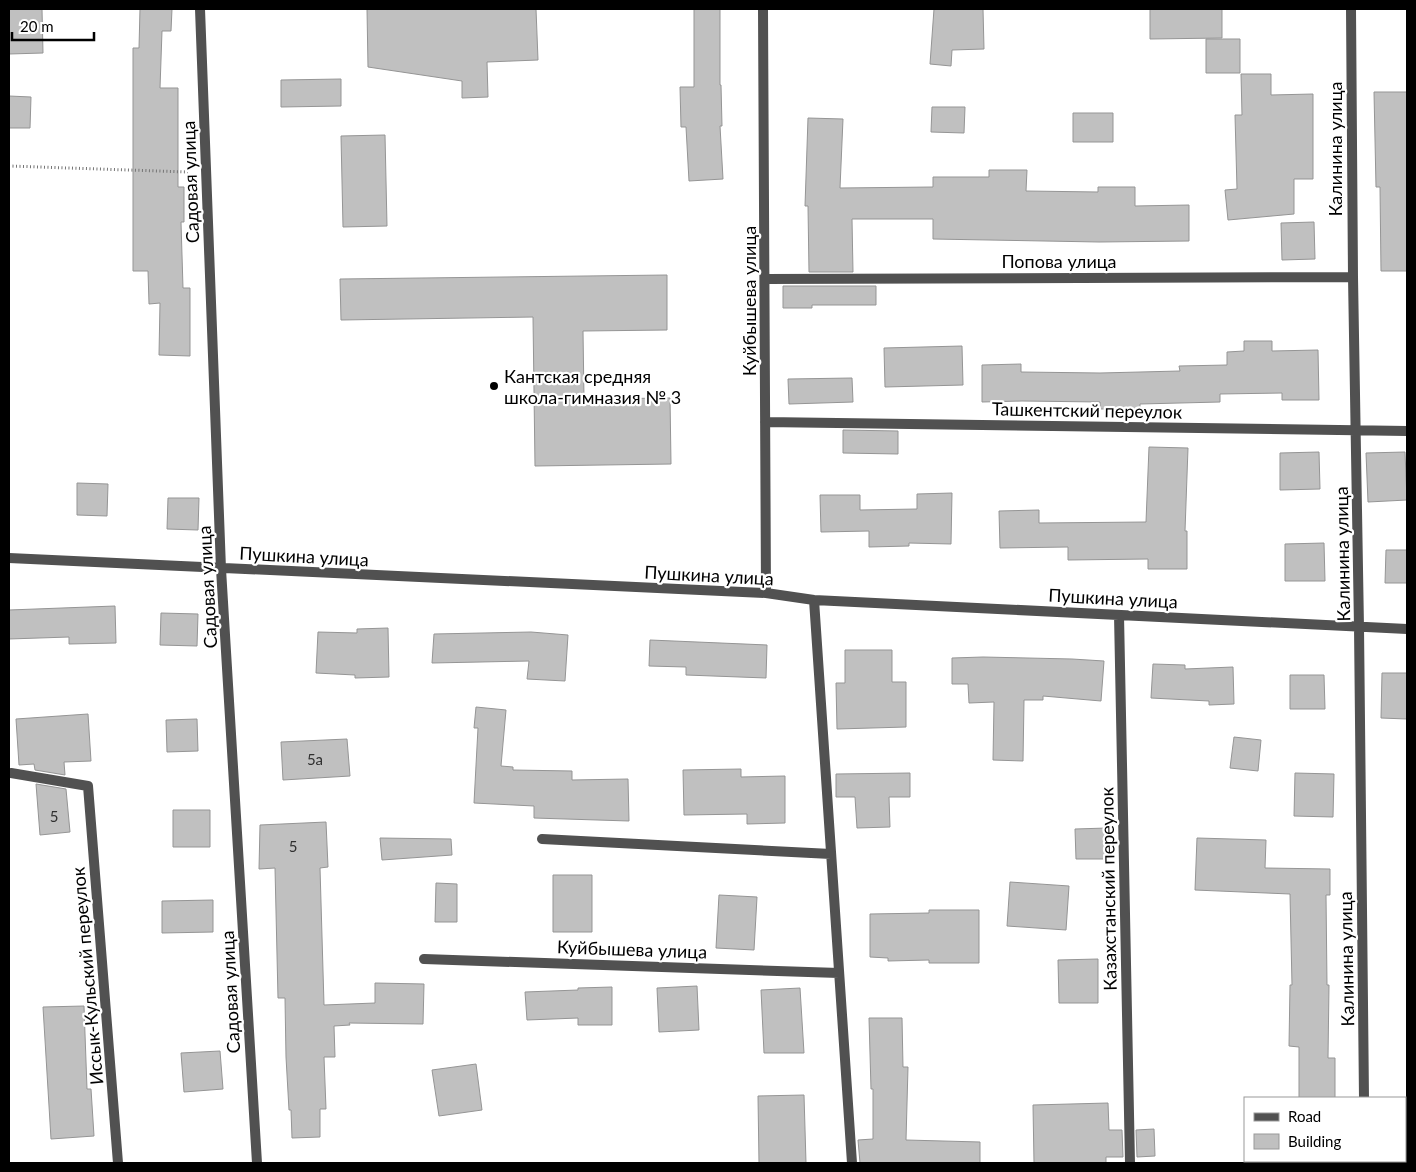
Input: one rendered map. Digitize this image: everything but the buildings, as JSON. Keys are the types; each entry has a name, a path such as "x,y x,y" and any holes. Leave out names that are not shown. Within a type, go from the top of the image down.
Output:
{"street":[{"name":"Садовая улица","path":"200,9 221,569 256,1163"},
{"name":"Куйбышева улица","path":"764,9 766,593"},
{"name":"Калинина улица","path":"1350,9 1364,1097"},
{"name":"Попова улица","path":"765,278 1353,277"},
{"name":"Ташкентский переулок","path":"766,422 1407,431"},
{"name":"Пушкина улица","path":"9,558 766,593 814,600 1407,630"},
{"path":"814,600 852,1163"},
{"name":"Казахстанский переулок","path":"1119,615 1130,1163"},
{"name":"Иссык-Кульский переулок","path":"11,773 88,786 118,1163"},
{"path":"542,839 831,854"},
{"name":"Куйбышева улица","path":"424,959 839,973"}],"path":[{"path":"9,166 206,173"}],"place":[{"name":"Кантская средняя школа-гимназия № 3","path":"494,386"}]}
